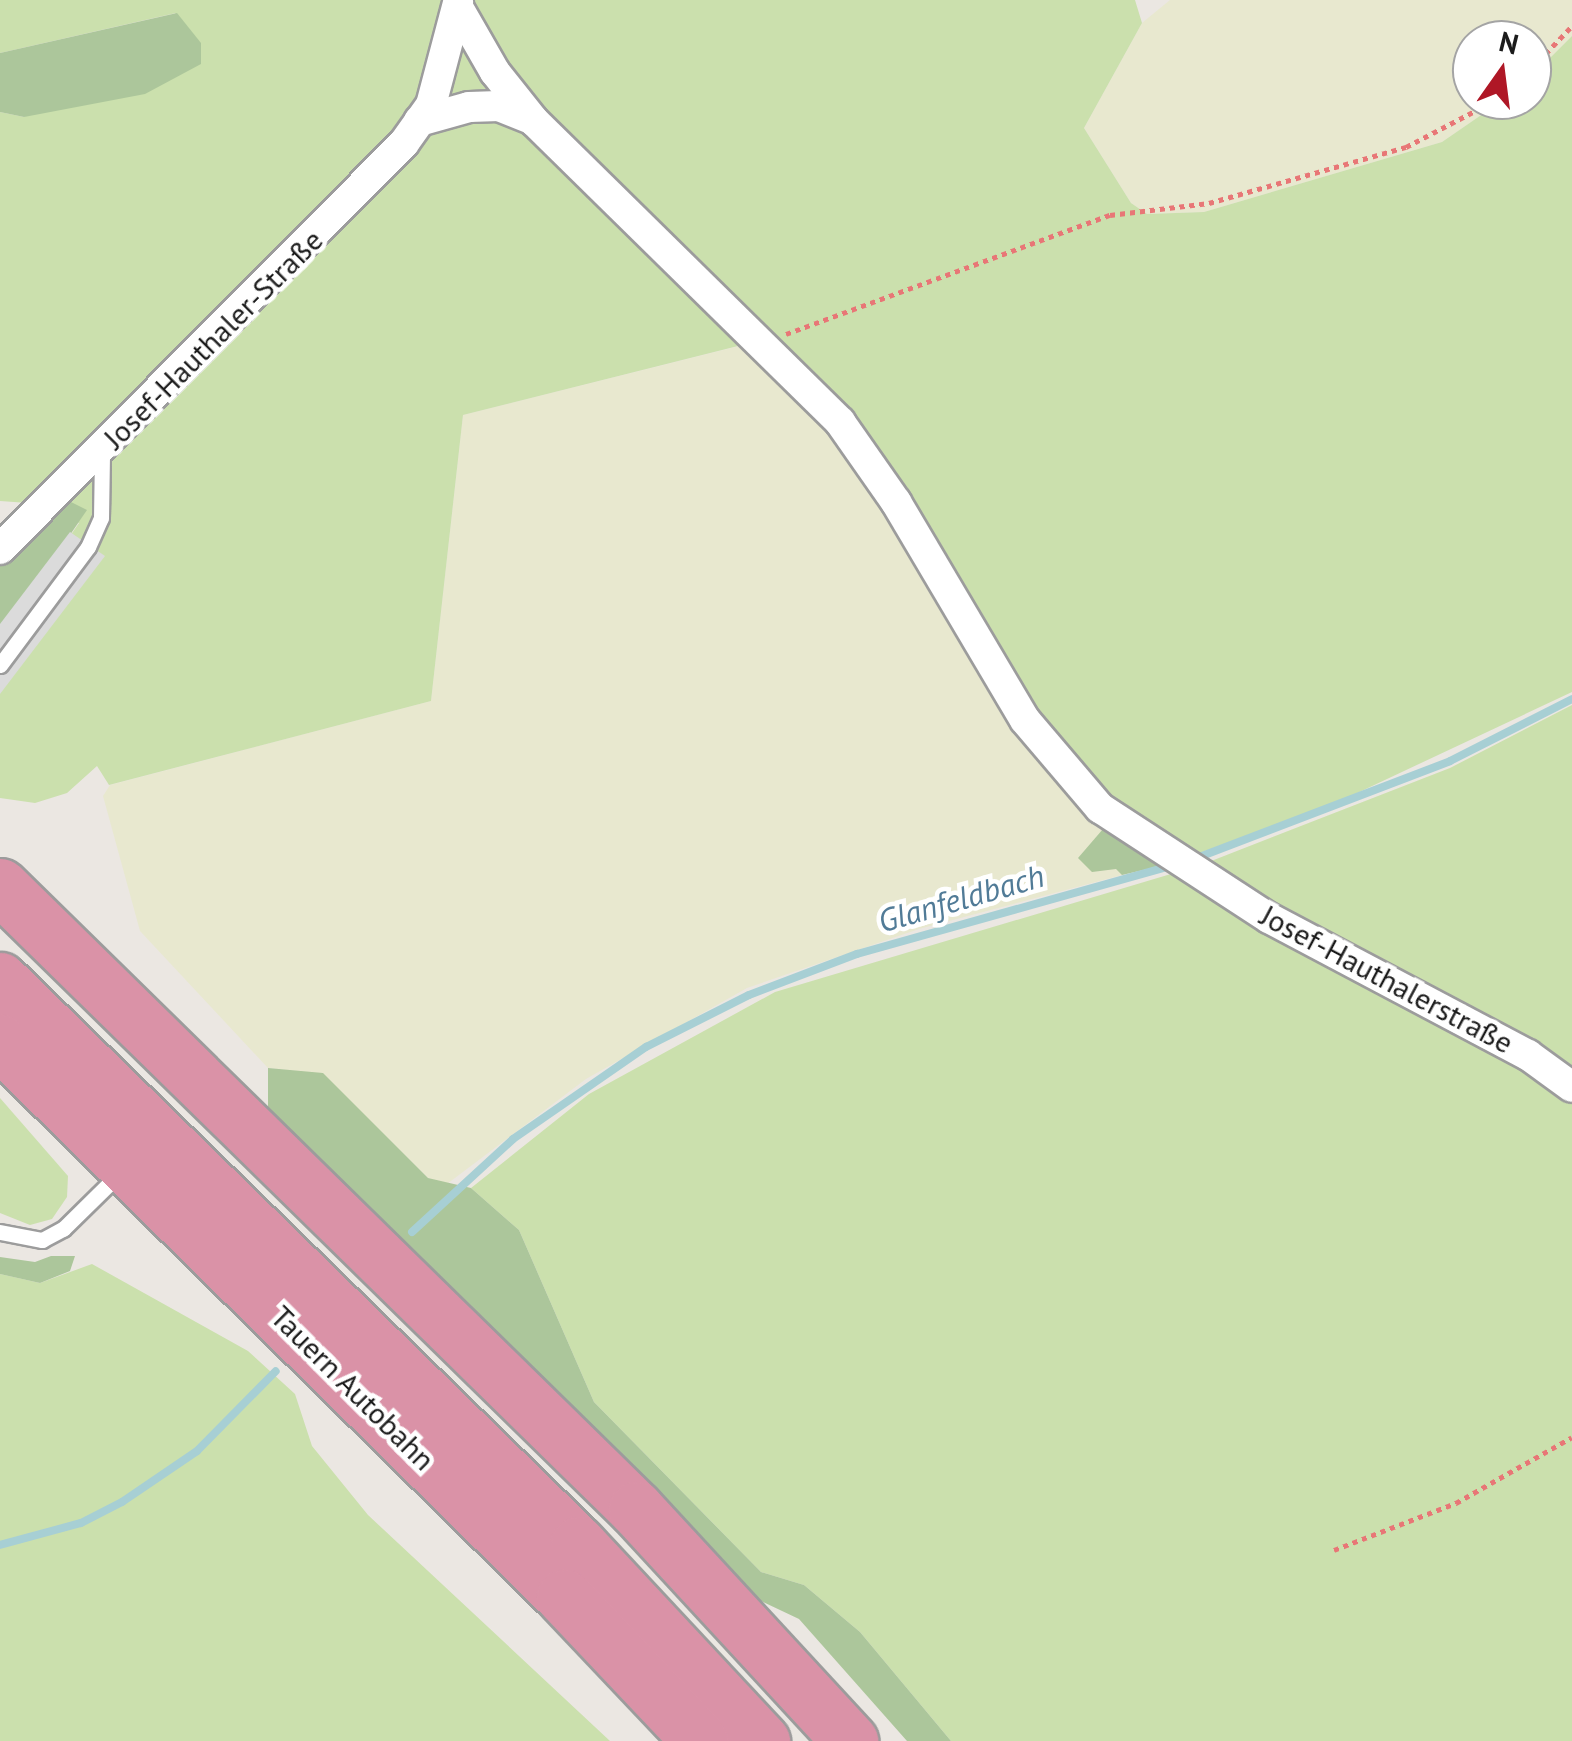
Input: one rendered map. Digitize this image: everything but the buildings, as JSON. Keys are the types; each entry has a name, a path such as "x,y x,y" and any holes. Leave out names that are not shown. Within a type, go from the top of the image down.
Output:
{"highway":[{"path":"0,886 622,1495 850,1741"},
{"path":"0,980 578,1544 762,1741"},
{"name":"Tauern Autobahn","path":"0,1042 564,1596 700,1741"}],"street":[{"name":"Josef-Hauthalerstraße","path":"459,5 495,72 534,121 764,342 863,453 1051,756 1100,808 1152,848 1198,876 1528,1054 1572,1087"},
{"name":"Josef-Hauthaler-Straße","path":"4,540 276,279 419,122 446,64 459,5"},
{"name":"Josef-Hauthaler-Straße","path":"419,122 469,106 499,106 534,121"}],"lane":[{"path":"0,665 88,547 101,518 102,450"},
{"path":"0,1232 42,1240 62,1230 126,1166"}],"path":[{"path":"1552,47 1572,26"},
{"path":"764,342 1110,215 1209,203 1406,146 1457,120"},
{"path":"1334,1550 1456,1503 1572,1437"}],"green space":[{"path":"0,0 1135,0 1142,23 1084,128 1131,203 1147,214 1204,212 1442,142 1474,120 1552,120 1552,56 1572,36 1572,692 1319,811 1165,865 1103,829 1053,776 843,444 746,344 463,415 431,701 109,785 97,766 67,793 35,803 0,798 0,637 79,523 28,503 0,501 0,112 24,117 176,13 0,53"},
{"path":"1170,0 1572,0 1572,36 1552,56 1552,20 1452,20 1452,120 1474,120 1442,142 1204,212 1147,214 1131,203 1084,128 1142,23"},
{"path":"177,13 201,43 201,64 145,94 24,117 0,112 0,53"},
{"path":"747,344 843,444 1022,734 1103,829 1122,875 919,929 747,988 586,1079 447,1184 428,1178 323,1074 268,1068 140,931 103,796 110,785 431,701 463,415"},
{"path":"67,500 87,510 0,637 0,566"},
{"path":"1572,705 1572,1741 951,1741 860,1632 804,1585 761,1572 594,1402 519,1230 471,1188 589,1094 775,992 1201,865 1450,768"},
{"path":"1103,829 1165,865 1122,875 1116,869 1092,872 1078,858"},
{"path":"268,1068 323,1073 428,1178 471,1188 519,1230 594,1402 761,1572 804,1585 860,1632 951,1741 907,1741 799,1619 757,1599 537,1371 268,1109"},
{"path":"0,1098 68,1176 67,1197 52,1219 30,1225 0,1213"},
{"path":"51,1256 75,1256 70,1271 40,1283 0,1274 0,1257 35,1262"},
{"path":"92,1264 248,1351 295,1394 312,1446 368,1515 610,1741 0,1741 0,1274 40,1283"}],"shaded area":[{"path":"70,532 105,556 0,694 0,624"}],"waterway":[{"name":"Glanfeldbach","path":"1194,859 1450,761 1572,699"},
{"name":"Glanfeldbach","path":"412,1232 513,1139 646,1047 749,995 857,954 1171,866"},
{"name":"Glanfeldbach","path":"0,1545 81,1523 122,1502 197,1451 276,1371"}]}
